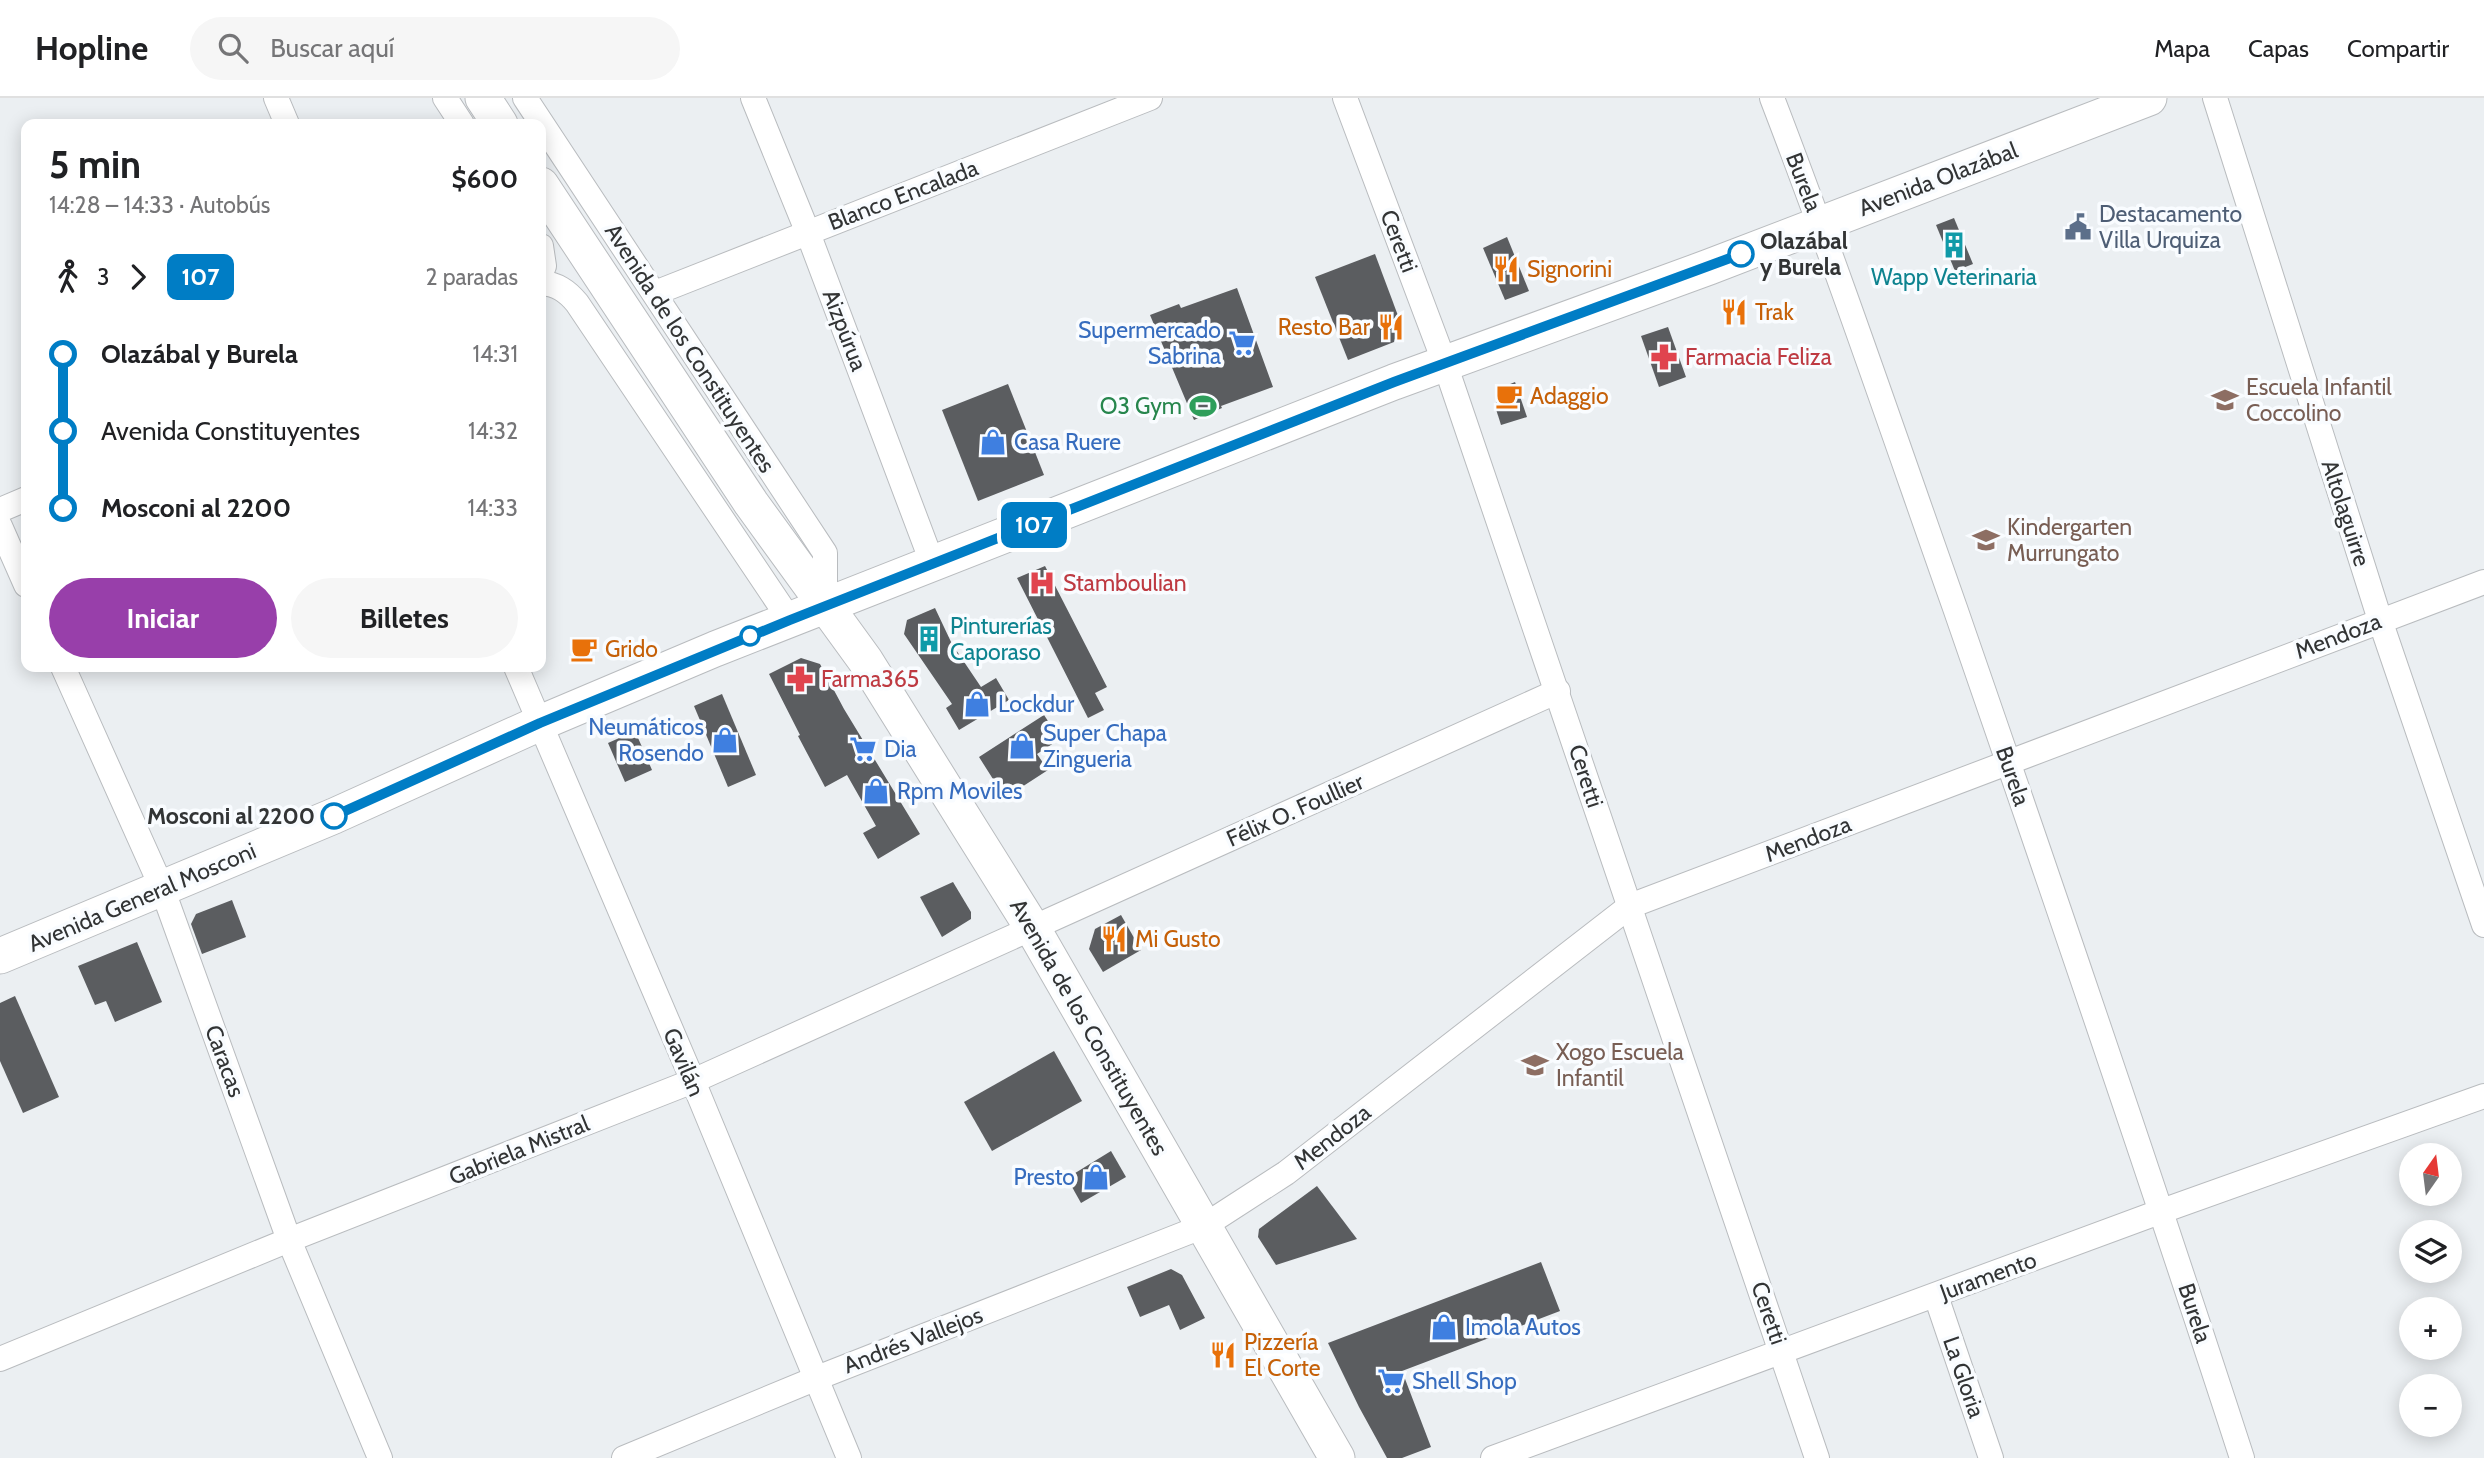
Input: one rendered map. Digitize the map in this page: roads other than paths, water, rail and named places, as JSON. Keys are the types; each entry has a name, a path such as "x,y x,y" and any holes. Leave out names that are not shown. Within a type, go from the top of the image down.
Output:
{"main road":[{"path":"483,98 497,119"},
{"name":"Avenida Olazábal","path":"825,607 1445,364 1821,225 2150,98"},
{"name":"Avenida de los Constituyentes","path":"546,193 751,503 865,660 1033,929 1337,1458"},
{"name":"Avenida General Mosconi","path":"0,956 334,816 540,723 825,607"}],"street":[{"path":"276,98 285,119"},
{"path":"445,98 459,119"},
{"name":"Avenida de los Constituyentes","path":"525,98 539,119"},
{"name":"Aizpúrua","path":"753,98 808,233 933,565"},
{"name":"Blanco Encalada","path":"655,293 1150,98"},
{"name":"Ceretti","path":"1345,98 1445,364 1817,1458"},
{"name":"Burela","path":"1772,98 1821,225 2009,763 2162,1211 2242,1458"},
{"name":"Altolaguirre","path":"2215,98 2380,620 2484,925"},
{"name":"Avenida de los Constituyentes","path":"546,130 825,553 825,607"},
{"path":"546,283 567,292 578,303 790,620"},
{"path":"0,510 21,501"},
{"path":"0,526 21,574"},
{"name":"Mendoza","path":"1204,1226 1286,1173 1630,906 2484,582"},
{"name":"Caracas","path":"65,672 162,888 289,1240 380,1458"},
{"name":"Gavilán","path":"518,672 693,1081 849,1458"},
{"name":"Félix O. Foullier","path":"1033,929 1558,691"},
{"name":"Gabriela Mistral","path":"0,1359 289,1240 693,1081 1033,929"},
{"name":"Juramento","path":"1493,1458 2162,1211 2484,1096"},
{"name":"Andrés Vallejos","path":"624,1458 817,1378 1204,1226"},
{"name":"La Gloria","path":"1936,1296 1991,1458"}],"place":[{"name":"Destacamento Villa Urquiza","path":"2078,227"},
{"name":"Wapp Veterinaria","path":"1954,245"},
{"name":"Olazábal y Burela","path":"1741,254"},
{"name":"Signorini","path":"1506,269"},
{"name":"Trak","path":"1734,312"},
{"name":"Resto Bar","path":"1391,327"},
{"name":"Supermercado Sabrina","path":"1242,343"},
{"name":"Farmacia Feliza","path":"1664,357"},
{"name":"Adaggio","path":"1509,396"},
{"name":"Escuela Infantil Coccolino","path":"2225,400"},
{"name":"O3 Gym","path":"1203,406"},
{"name":"Casa Ruere","path":"993,442"},
{"name":"Kindergarten Murrungato","path":"1986,540"},
{"name":"Stamboulian","path":"1042,583"},
{"name":"Pinturerías Caporaso","path":"929,639"},
{"name":"Grido","path":"584,649"},
{"name":"Farma365","path":"800,679"},
{"name":"Lockdur","path":"977,704"},
{"name":"Neumáticos Rosendo","path":"725,740"},
{"name":"Super Chapa Zingueria","path":"1022,746"},
{"name":"Dia","path":"863,749"},
{"name":"Rpm Moviles","path":"876,791"},
{"name":"Mosconi al 2200","path":"334,816"},
{"name":"Mi Gusto","path":"1114,939"},
{"name":"Xogo Escuela Infantil","path":"1535,1065"},
{"name":"Presto","path":"1096,1177"},
{"name":"Imola Autos","path":"1444,1327"},
{"name":"Pizzería El Corte","path":"1223,1355"},
{"name":"Shell Shop","path":"1391,1381"}]}
